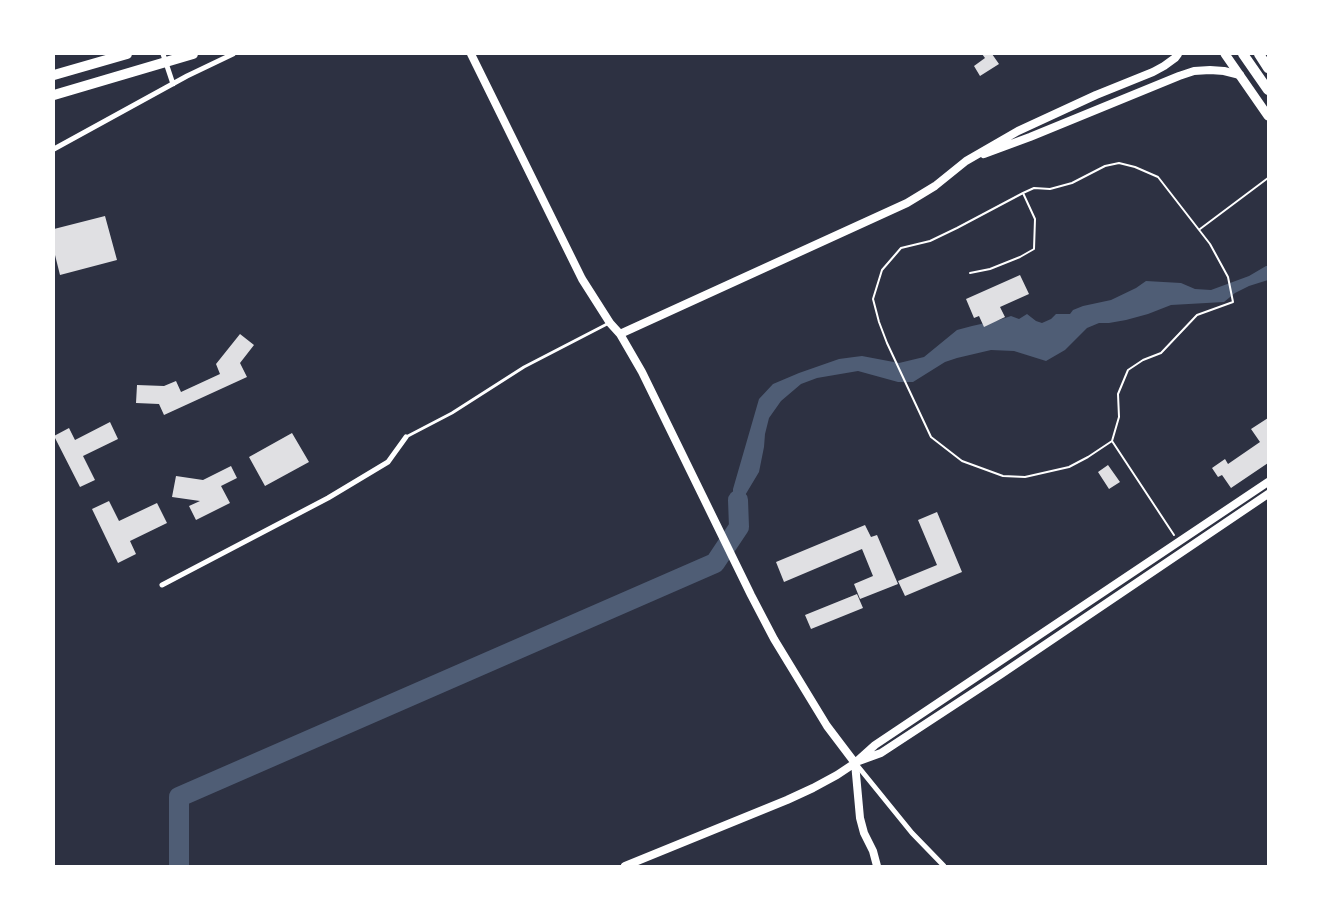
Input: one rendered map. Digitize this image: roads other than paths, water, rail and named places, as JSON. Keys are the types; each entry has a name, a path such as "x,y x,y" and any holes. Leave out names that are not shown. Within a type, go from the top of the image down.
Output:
{"main road":[{"path":"54,75 128,54"},
{"path":"54,95 193,54"},
{"path":"1225,54 1268,116"},
{"path":"1243,54 1268,90"},
{"path":"1259,54 1268,68"}],"street":[{"path":"163,54 173,84"},
{"path":"54,149 173,84 233,54"},
{"path":"471,54 582,279 620,334 652,392 742,578 774,639 827,726 912,833 944,866"},
{"path":"620,334 907,204 935,186 966,161 1018,131 1096,95 1152,72 1164,66 1178,54"},
{"path":"966,161 1194,71 1224,71 1240,75"},
{"path":"162,585 328,498 388,462 406,437"},
{"path":"625,866 787,800 837,775 855,763 875,745 1268,482"},
{"path":"855,763 881,753 1008,670 1268,494"},
{"path":"855,763 860,818 877,866"}],"lane":[{"path":"406,437 452,413 524,367 610,322"}],"water":[{"path":"1268,266 1268,280 1235,293 1224,302 1171,305 1126,320 1099,323 1087,328 1065,350 1046,361 1014,351 991,350 945,362 913,382 898,382 858,371 817,378 801,384 781,401 769,418 759,472 741,502 739,527 737,525 733,508 733,489 759,399 773,384 839,359 862,356 899,363 924,357 957,330 1011,316 1019,319 1027,314 1042,323 1051,319 1056,314 1070,314 1073,310 1083,306 1111,300 1146,281 1181,283 1195,289 1211,290 1249,276"}],"waterway":[{"path":"179,866 179,797 715,563 739,527 738,500"}]}
